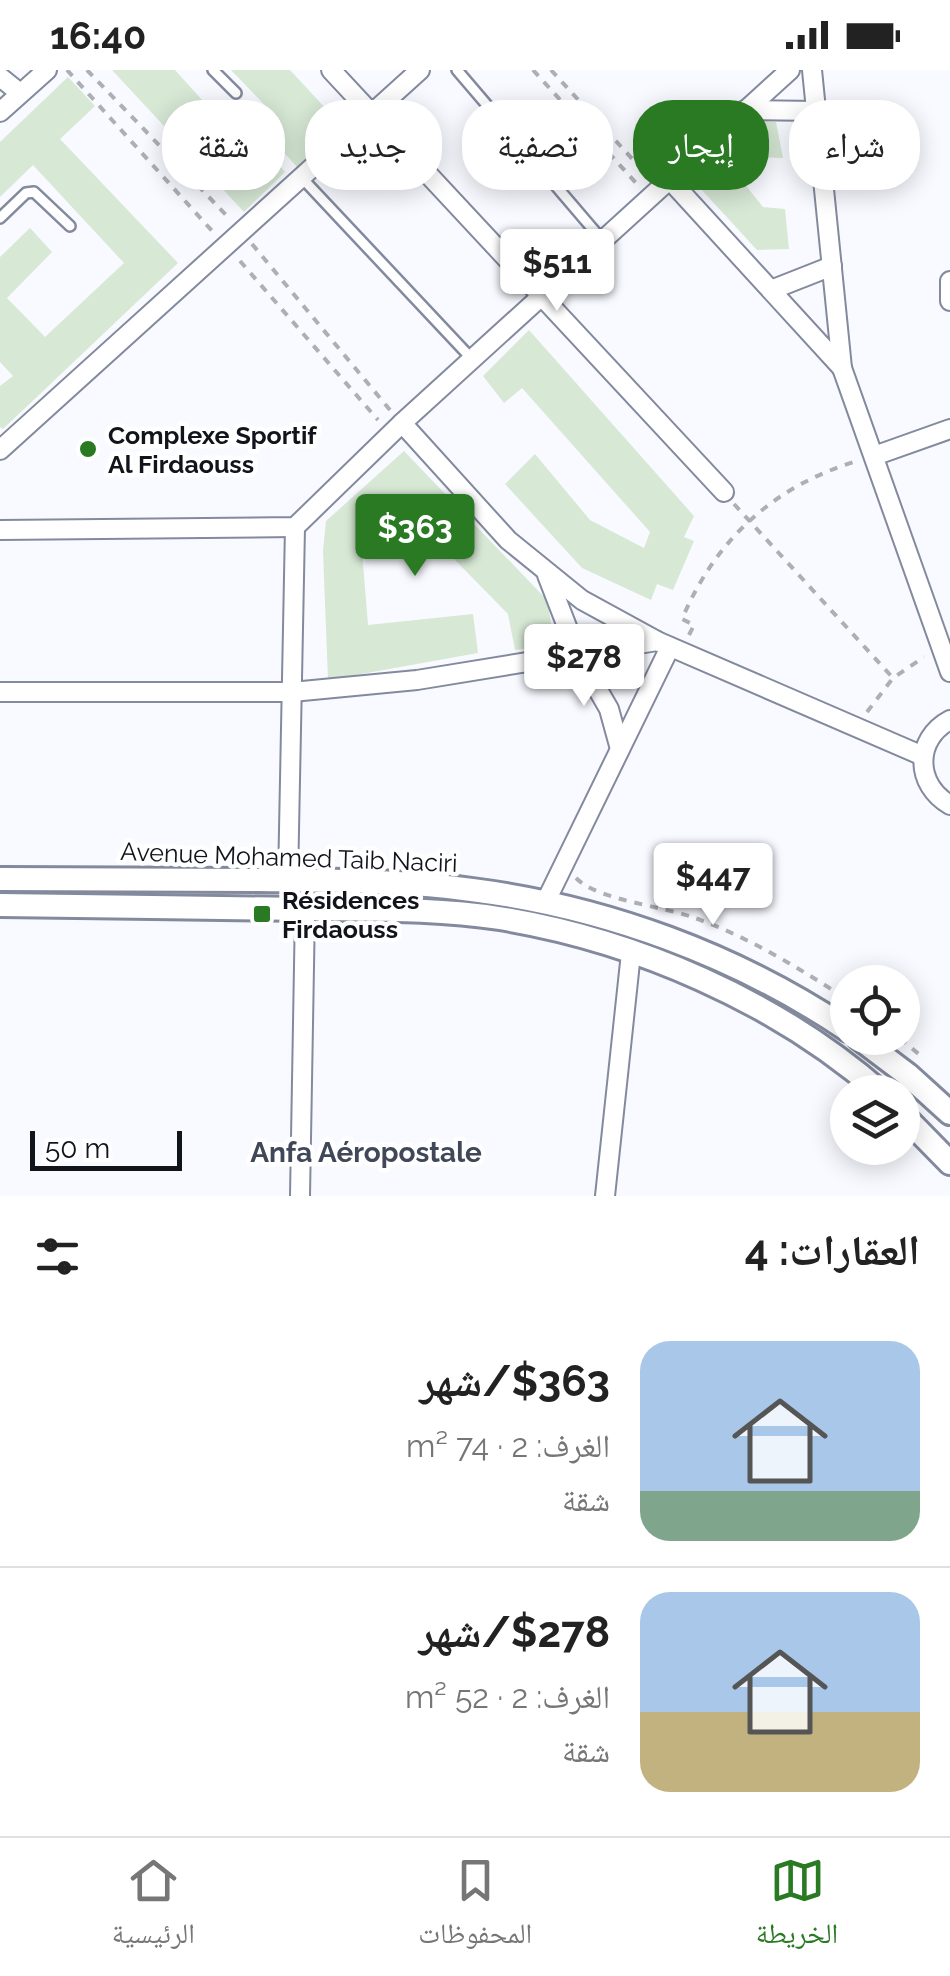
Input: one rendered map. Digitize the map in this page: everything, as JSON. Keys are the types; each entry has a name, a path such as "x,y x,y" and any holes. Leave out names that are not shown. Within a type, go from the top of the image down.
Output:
{"street":[{"path":"0,112 47,70"},
{"path":"331,70 357,100"},
{"path":"388,100 420,70"},
{"path":"756,100 790,70"},
{"path":"812,70 815,100"},
{"path":"0,77 20,93"},
{"path":"0,450 305,175"},
{"path":"440,190 724,492"},
{"path":"0,530 295,527 402,423 659,190"},
{"path":"661,190 771,290 842,368"},
{"path":"824,190 842,368 947,663"},
{"path":"771,290 832,266"},
{"path":"950,281 950,301"},
{"path":"402,423 508,540 594,608 669,647 923,756"},
{"path":"874,456 950,429"},
{"path":"288,881 295,527"},
{"path":"547,574 578,655 610,709 620,749"},
{"path":"0,692 292,692 669,647"},
{"path":"545,902 669,647"},
{"path":"950,720 934,731 923,756 927,784 950,805"},
{"name":"Avenue Mohamed Taib Naciri","path":"0,879 431,885 545,902 611,919 698,950 770,984 830,1019"},
{"name":"Avenue Mohamed Taib Naciri","path":"0,905 429,911 564,932 690,976 759,1010 836,1056 859,1075"},
{"path":"300,1196 305,909"},
{"path":"605,1196 631,953"},
{"path":"882,1055 950,1113"},
{"path":"920,1132 950,1163"}],"lane":[{"path":"213,70 236,92"},
{"path":"457,70 602,241"},
{"path":"302,178 472,360"},
{"path":"0,218 26,193 38,193 70,226"},
{"path":"0,202 9,210"}],"path":[{"path":"533,70 633,164"},
{"path":"551,70 633,160"},
{"path":"669,647 694,625 682,618 692,593 708,566 748,519 797,484 874,456"},
{"path":"724,492 893,678"},
{"path":"862,728 874,700 893,678 916,661 947,663"},
{"path":"576,874 582,884 720,928 830,989"}],"building":[{"path":"112,70 175,70 202,100 162,100 162,124"},
{"path":"231,70 290,70 318,100 305,100 305,160 297,167 285,154 285,100 260,100"},
{"path":"68,77 95,106 60,139 178,263 3,429 0,386 13,376 0,362 0,257 30,228 52,252 7,298 45,337 124,263 33,165 0,197 0,142"},
{"path":"769,121 776,122 783,158 769,157"},
{"path":"224,190 267,190 244,212"},
{"path":"702,190 749,190 763,207 785,209 789,249 757,250"},
{"path":"529,330 694,516 684,537 694,541 673,590 657,584 651,600 582,568 505,484 535,454 590,520 644,548 650,532 522,388 504,403 483,376"},
{"path":"404,451 547,600 555,645 515,650 508,614 407,511 362,551 368,625 473,614 478,653 328,680 323,551 326,521"}],"place":[{"name":"Complexe Sportif Al Firdaouss","path":"88,449"},
{"name":"Résidences Firdaouss","path":"262,914"}],"district":[{"name":"Anfa Aéropostale","path":"366,1152"}]}
